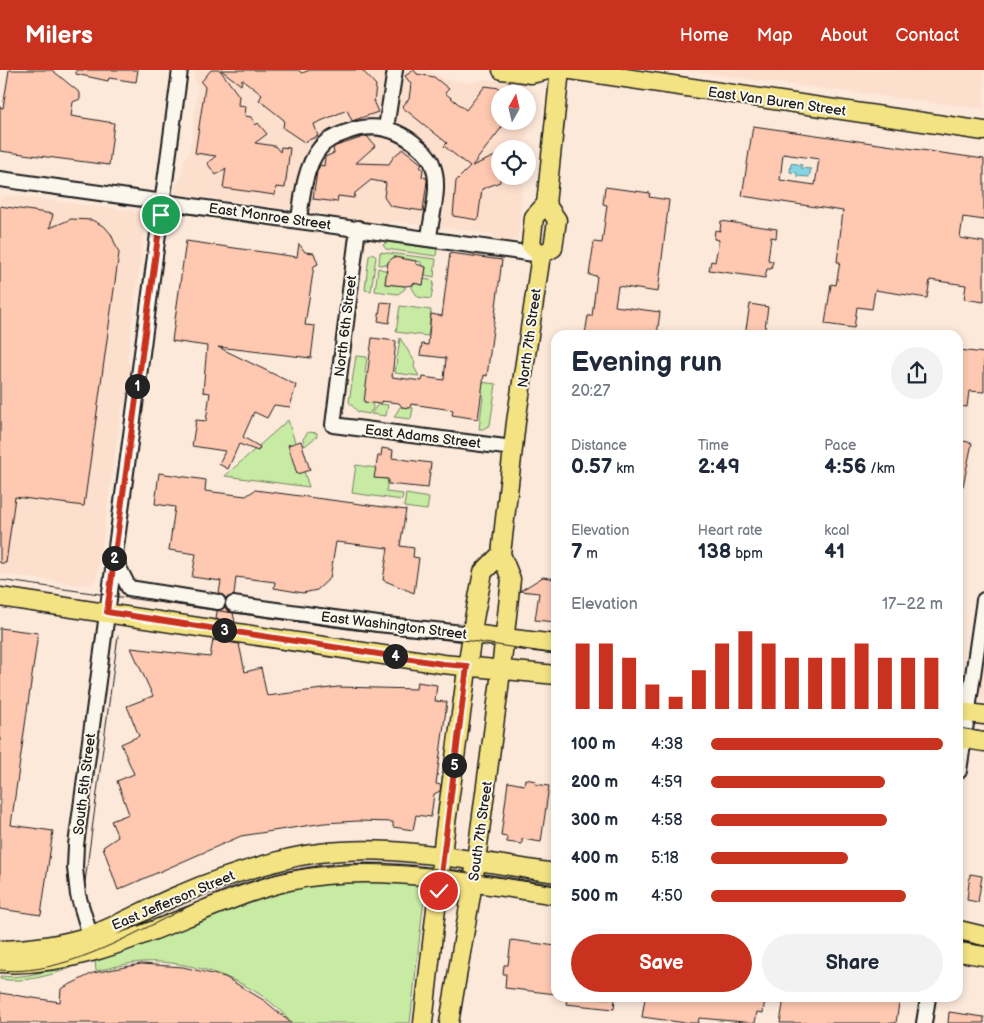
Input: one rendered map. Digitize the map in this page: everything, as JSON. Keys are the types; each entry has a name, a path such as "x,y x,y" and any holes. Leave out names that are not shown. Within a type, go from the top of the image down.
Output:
{"main road":[{"path":"502,70 531,74 549,70"},
{"path":"541,255 531,245 534,217 546,204 560,70"},
{"name":"East Van Buren Street","path":"571,70 984,131"},
{"name":"North 7th Street","path":"513,448 541,255"},
{"path":"504,638 511,579 501,554 513,448"},
{"path":"424,1023 440,879 472,634 483,572 501,554"},
{"name":"East Washington Street","path":"0,597 443,664 551,674"},
{"name":"East Washington Street","path":"472,634 551,643"},
{"name":"South 7th Street","path":"450,1023 476,862 504,638"},
{"path":"963,738 984,742"},
{"name":"East Jefferson Street","path":"0,950 23,949 90,935 178,895 228,876 281,860 332,852 382,851 443,857 551,872"},
{"name":"East Jefferson Street","path":"0,963 36,963 95,953 219,903 291,881 348,874 440,879 551,894"},
{"path":"963,930 984,930"},
{"path":"963,931 984,936"},
{"path":"963,953 984,956"}],"street":[{"name":"South 5th Street","path":"95,953 76,889 76,844 180,70"},
{"path":"386,128 395,70"},
{"path":"299,220 308,174 312,161 321,146 338,135 359,128 386,128 405,135 428,155 433,165 436,178 429,238"},
{"name":"East Monroe Street","path":"0,179 541,255"},
{"name":"North 6th Street","path":"333,424 358,228"},
{"name":"East Adams Street","path":"333,424 513,448"},
{"path":"114,558 129,588 218,602"},
{"path":"963,732 970,713 984,600"},
{"name":"East Washington Street","path":"233,604 378,624 472,634"},
{"path":"924,1023 927,1002"}],"shaded area":[{"path":"196,70 425,70 448,80 473,83 486,79 523,84 524,85 491,85 491,130 528,130 525,140 491,140 491,185 522,185 518,238 509,242 494,240 493,234 391,221 388,225 325,216 324,213 190,196 188,199 180,197 175,191 177,182 180,182 184,160 190,151 198,88 194,80"},
{"path":"685,70 984,70 984,109 761,81"},
{"path":"8,195 134,211 140,213 146,220 127,361 132,369 128,399 122,405 97,577 90,586 0,574 0,199"},
{"path":"984,660 984,703 980,686"}],"green space":[{"path":"387,242 437,249 436,256 386,249 383,245"},
{"path":"380,252 436,259 434,277 425,275 426,267 422,266 421,262 394,257 389,264 379,265"},
{"path":"373,253 376,257 371,291 365,290 369,256"},
{"path":"378,268 387,271 385,284 405,286 405,289 398,294 375,291"},
{"path":"424,279 434,281 431,299 418,297 412,288 413,283 423,285"},
{"path":"400,306 431,310 428,336 396,332"},
{"path":"400,338 415,362 414,367 419,376 395,373"},
{"path":"356,356 367,357 365,373 368,374 373,408 369,414 358,412 349,402"},
{"path":"480,382 496,384 490,425 483,429 479,429 483,396"},
{"path":"378,404 388,405 386,416 371,414"},
{"path":"400,407 413,408 411,419 394,417"},
{"path":"288,420 309,487 225,476"},
{"path":"308,432 317,433 317,436 305,446 303,439"},
{"path":"356,465 376,468 375,478 388,479 386,492 403,494 402,500 352,493"},
{"path":"406,494 429,498 427,510 404,507"},
{"path":"347,879 418,885 425,889 410,1023 291,1023 278,1008 244,985 224,976 182,964 142,962 96,971 95,961 259,894"},
{"path":"70,964 71,968 36,978 0,979 0,976 9,977 44,972"}],"water":[{"path":"791,163 802,165 801,168 811,169 809,177 797,176 797,173 790,172"}],"building":[{"path":"9,70 52,70 80,93 80,99 73,102 71,116 114,123 109,165 0,151 0,107 3,108"},
{"path":"76,70 138,70 136,82 109,78 108,81 76,74"},
{"path":"211,70 220,70 239,96 238,105 246,106 245,116 251,117 256,125 258,123 267,134 255,143 275,146 280,152 281,147 290,148 285,188 276,187 275,195 223,188 226,168 216,175 207,163 216,156 195,153 205,87 201,82"},
{"path":"221,70 298,70 302,73 310,70 362,70 376,85 374,103 378,112 352,121 347,110 314,124 318,136 304,142 283,128 284,120 259,100 262,95 242,79 241,85"},
{"path":"414,70 417,74 434,77 449,89 445,93 466,110 485,86 491,87 491,130 500,130 472,166 491,158 492,185 482,189 478,220 453,216 456,181 470,167 444,146 447,143 402,107 409,99 411,84 405,76"},
{"path":"753,126 984,159 984,220 963,217 960,238 984,242 984,302 964,299 966,285 930,280 927,298 875,290 872,309 857,307 854,328 825,324 831,284 836,285 840,262 837,262 843,211 742,196","holes":["783,154 819,159 815,185 780,180"]},
{"path":"367,136 375,146 356,163 389,164 394,156 403,149 422,164 420,167 423,169 422,177 427,178 423,211 390,206 384,197 386,183 371,180 355,193 354,198 338,196 337,202 313,199 317,172 320,165 324,166 325,157 334,153 333,148 336,146"},
{"path":"605,187 650,193 649,197 669,200 658,292 618,286 615,306 660,312 658,330 586,330 588,316 592,316 597,276 589,275 594,242 602,243 607,205 603,204"},
{"path":"0,206 53,214 50,228 71,219 92,220 105,227 111,234 119,253 84,506 15,497 6,563 0,563"},
{"path":"721,221 777,229 776,238 771,237 768,260 773,261 771,269 767,269 765,278 709,270 711,261 715,262 719,240 714,239 715,230 720,231"},
{"path":"186,241 297,257 299,244 305,252 314,253 318,264 314,266 305,325 315,326 311,358 218,347 296,385 290,407 274,405 267,418 254,412 243,437 260,447 258,451 239,444 228,469 219,464 225,451 192,446 196,420 206,421 210,393 203,392 207,346 172,341"},
{"path":"450,253 502,260 487,376 484,375 478,419 452,415 453,410 411,404 410,408 402,407 399,403 381,401 381,404 364,402 372,338 396,341 392,377 422,381 423,377 444,380 446,358 420,355 422,344 428,345 431,314 442,316"},
{"path":"394,257 416,261 416,264 426,267 423,285 413,283 413,285 405,286 385,284 388,262"},
{"path":"381,302 392,303 389,323 378,321"},
{"path":"750,304 768,307 765,330 746,330"},
{"path":"963,350 984,353 984,392 969,391 967,407 963,406"},
{"path":"301,441 310,470 297,474 288,445"},
{"path":"963,441 972,443 963,486"},
{"path":"382,448 393,450 392,458 431,463 428,488 388,484 388,479 374,478 378,456 381,456"},
{"path":"159,473 206,480 205,491 246,496 255,490 406,510 400,546 414,548 413,557 419,558 414,593 383,580 388,548 336,542 330,578 317,590 303,593 274,588 275,582 236,577 234,595 226,599 219,593 221,581 192,577 196,554 169,550 175,507 155,504"},
{"path":"543,577 551,578 551,622 535,620 539,593 520,591"},
{"path":"225,607 233,613 235,622 216,619 217,611"},
{"path":"0,628 38,633 11,825 53,831 41,915 0,909"},
{"path":"213,640 239,644 245,672 261,668 267,696 338,687 416,689 417,682 437,685 435,701 447,702 436,784 441,785 440,791 434,794 431,817 416,815 413,830 393,827 393,822 358,821 324,823 241,836 118,890 103,847 118,837 111,821 129,814 117,781 134,774 121,744 139,736 127,706 153,696 131,648 210,657"},
{"path":"525,779 536,781 535,784 549,786 541,842 522,839 522,844 507,842 507,837 501,836 508,782 524,785"},
{"path":"970,874 982,876 978,902 967,900"},
{"path":"511,940 551,945 551,993 505,988 506,974 503,974 504,965 508,965"},
{"path":"141,964 183,967 225,977 265,1001 291,1023 0,1023 0,993 60,1002 61,989 93,973"},
{"path":"566,1002 615,1002 614,1009 566,1004"},
{"path":"644,1002 765,1002 763,1013 757,1012 755,1023 699,1018 698,1023 686,1023 642,1017"},
{"path":"783,1002 899,1003 896,1023 780,1023"},
{"path":"949,1012 984,1017 984,1023 948,1023"}],"tram line":[{"path":"0,580 355,630 471,641 551,653"},
{"path":"85,882 118,636"},
{"path":"963,729 984,732"},
{"path":"0,970 30,970 60,964 120,941 208,897 236,886 277,874 317,867 396,865 551,885"},
{"path":"963,943 984,946"}],"route":[{"path":"161,215 107,612 443,664 467,666 444,838 439,891"}]}
